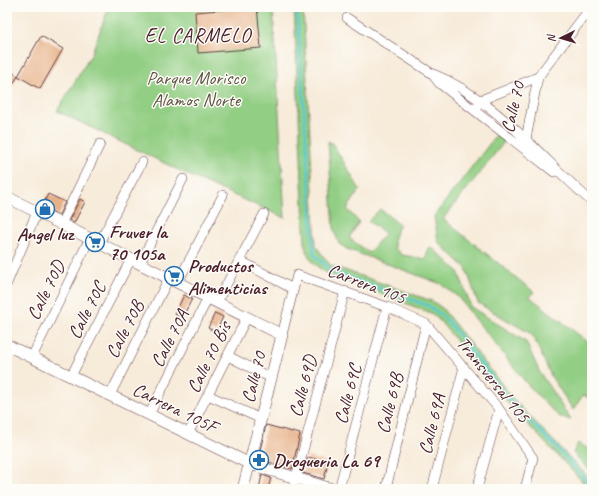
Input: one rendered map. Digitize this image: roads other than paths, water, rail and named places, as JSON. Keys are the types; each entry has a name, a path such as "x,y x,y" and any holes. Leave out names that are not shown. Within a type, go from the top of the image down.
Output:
{"street":[{"name":"Calle 70","path":"524,142 538,77 590,7"},
{"path":"347,18 431,73 443,78 481,100 524,142"},
{"path":"431,73 439,83 475,110 524,142 554,165 560,175 592,202"},
{"name":"Calle 70","path":"475,110 481,100 538,77"},
{"path":"61,224 100,144"},
{"name":"Calle 70D","path":"32,357 94,241 142,162"},
{"name":"Calle 70C","path":"71,376 135,261 183,179"},
{"name":"Calle 70B","path":"110,396 173,280 223,195"},
{"path":"7,197 282,334"},
{"path":"7,283 37,212"},
{"name":"Calle 70A","path":"149,415 212,300 239,260 264,214"},
{"path":"239,260 293,289"},
{"name":"Calle 70","path":"243,489 297,275"},
{"name":"Carrera 105","path":"297,275 345,291 426,324"},
{"name":"Calle 69D","path":"294,484 345,291"},
{"name":"Calle 69C","path":"340,489 387,307"},
{"name":"Calle 70 Bis","path":"188,434 247,317"},
{"name":"Transversal 105","path":"426,324 499,409 533,458 525,489"},
{"name":"Calle 69B","path":"386,489 426,324"},
{"name":"Carrera 105F","path":"7,345 188,434 294,484 332,489"},
{"path":"228,356 271,378"},
{"name":"Calle 69A","path":"432,489 464,367"},
{"path":"208,395 261,419"},
{"path":"477,489 499,409"}],"waterway":[{"path":"297,7 314,254 331,271 429,306 446,319 511,402 556,447 584,478 590,489"}],"place":[{"name":"Angel luz","path":"45,209"},
{"name":"Fruver la 70 105a","path":"95,242"},
{"name":"Productos Alimenticias","path":"174,276"},
{"name":"Drogueria La 69","path":"259,460"}],"district":[{"name":"EL CARMELO","path":"198,35"}],"park label":[{"name":"Parque Morisco Alamos Norte","path":"196,88"}]}
